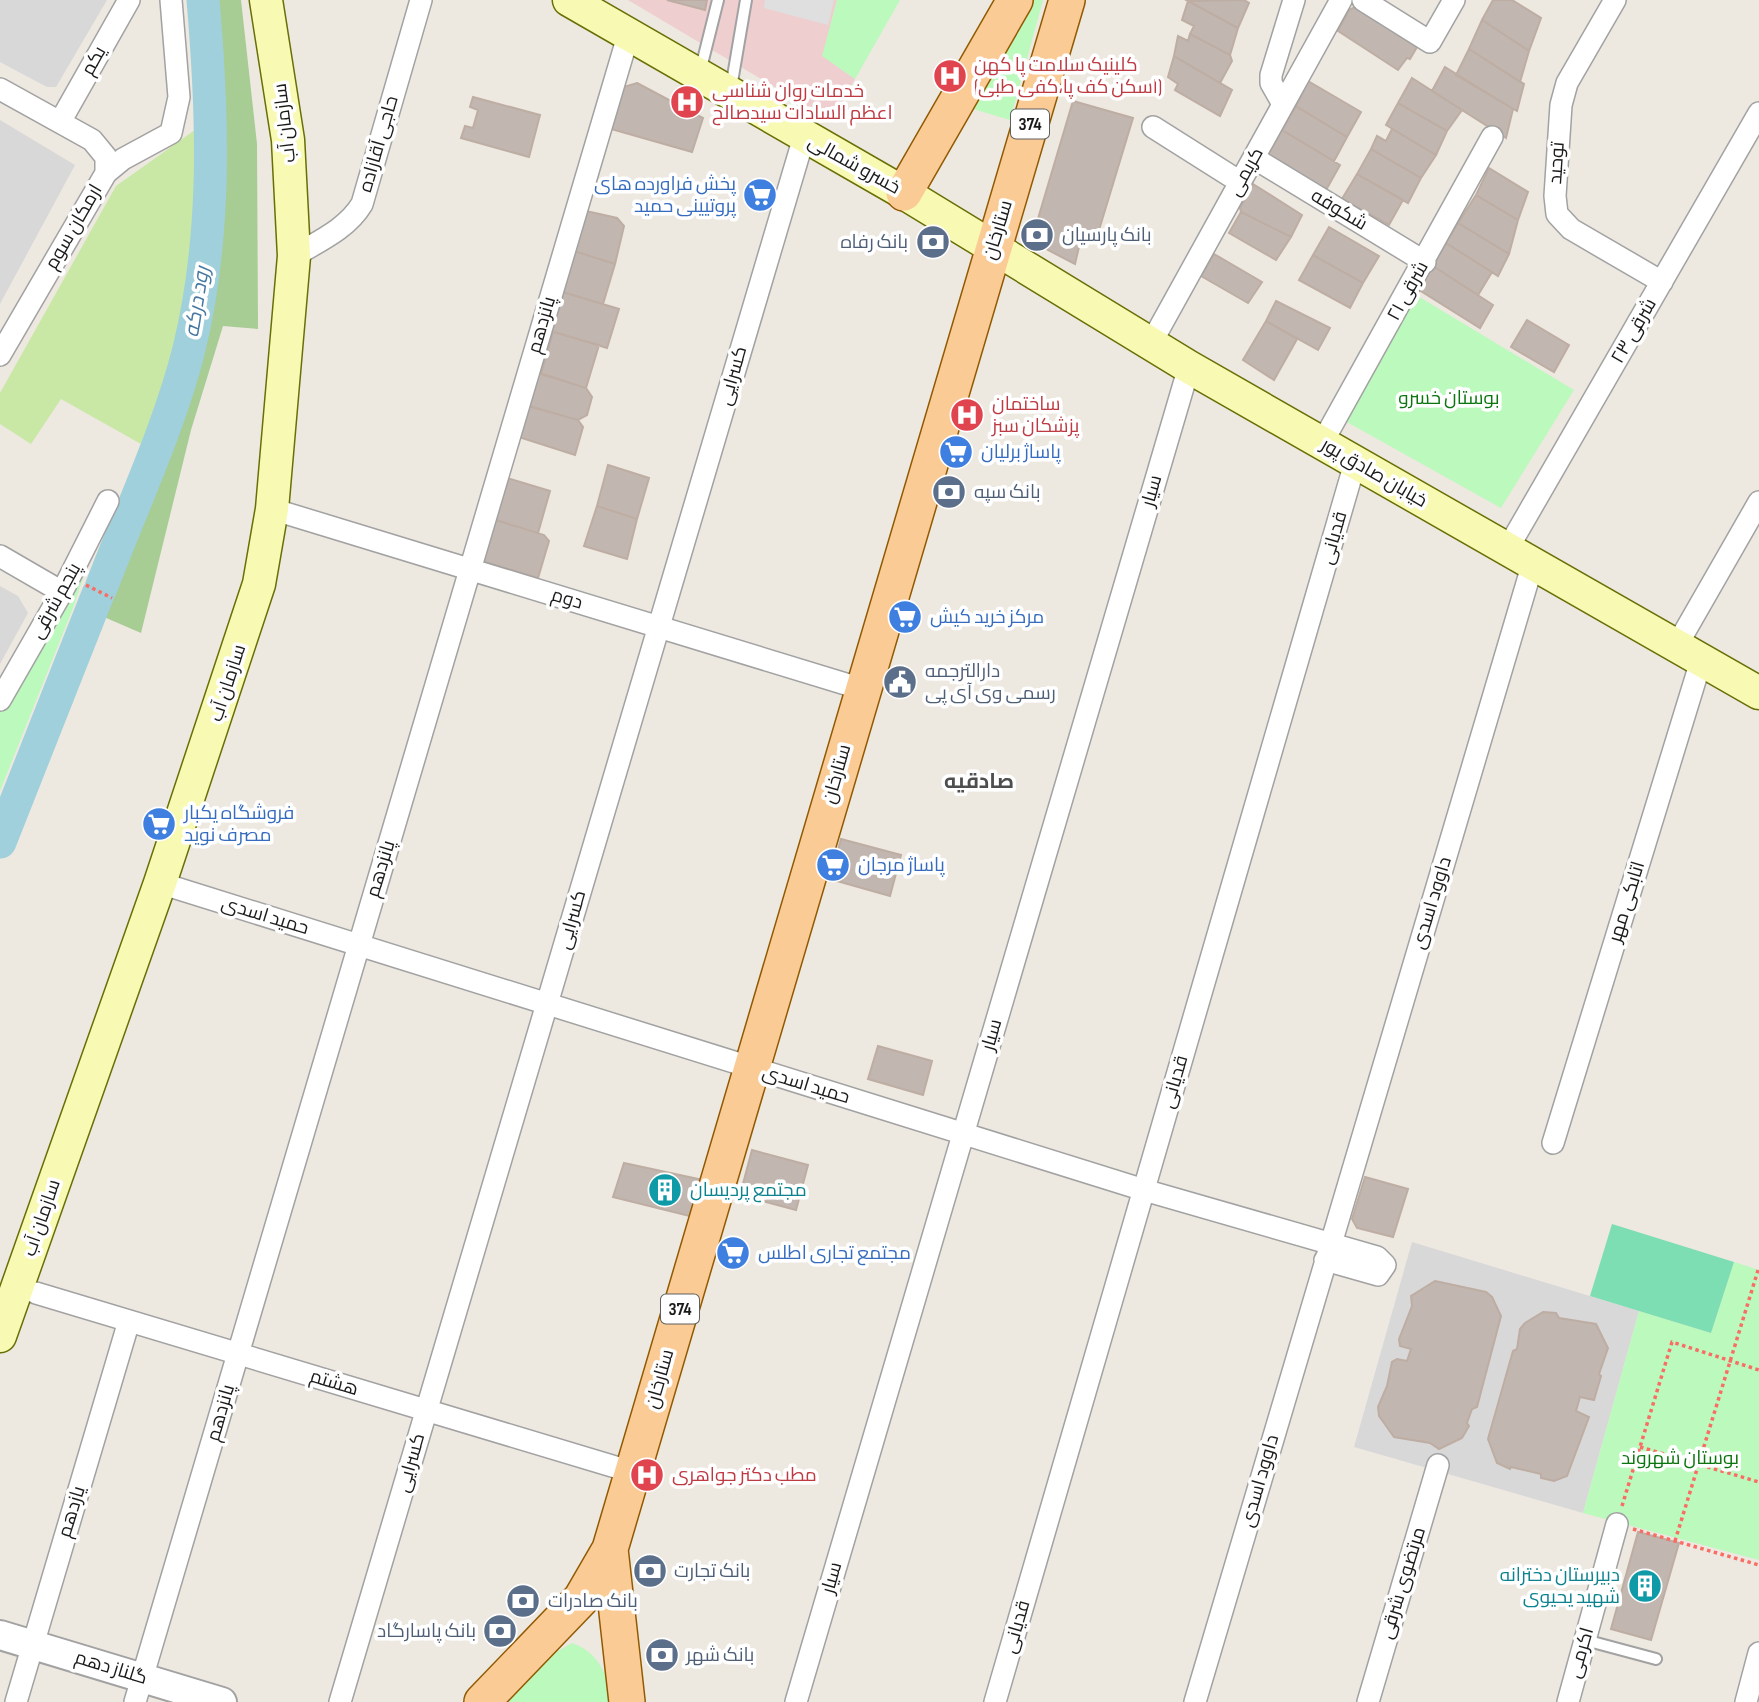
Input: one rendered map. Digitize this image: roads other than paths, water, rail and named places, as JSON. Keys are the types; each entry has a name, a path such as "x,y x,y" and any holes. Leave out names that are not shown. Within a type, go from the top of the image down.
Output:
{"main road":[{"name":"سازمان آب","path":"0,1336 236,663 259,584 272,509 294,256 288,140 266,0"},
{"name":"خسرو شمالی","path":"569,0 904,193 992,247"},
{"path":"904,193 1015,0"},
{"name":"ستارخان","path":"610,1549 1067,0"},
{"name":"خیابان صادق پور","path":"992,247 1150,345 1759,693"},
{"path":"482,1702 581,1599 610,1549"},
{"path":"610,1549 627,1702"}],"street":[{"name":"یکم","path":"60,122 129,0"},
{"name":"ارمکان سوم","path":"0,355 106,173 123,159 166,137 174,126 179,97 171,0"},
{"name":"حاجی آقازاده","path":"294,256 337,230 350,220 362,204 421,0"},
{"path":"1283,104 1271,83 1270,75 1294,0"},
{"name":"کریمی","path":"1150,345 1341,0"},
{"path":"1363,0 1430,43 1454,0"},
{"name":"توحید","path":"1615,0 1567,83 1561,105 1555,196 1557,214 1571,229 1662,282"},
{"name":"پانزدهم","path":"139,1690 628,36"},
{"path":"0,89 99,146 106,157 106,173"},
{"name":"۲۳ شرقی","path":"1520,556 1662,282 1759,113"},
{"path":"1153,127 1240,182"},
{"name":"کسرایی","path":"341,1702 804,137"},
{"name":"۲۱ شرقی","path":"1322,443 1425,262 1492,137"},
{"name":"شکوفه","path":"1254,158 1425,262"},
{"name":"سیار","path":"796,1702 1189,367"},
{"name":"قدیانی","path":"995,1702 1355,463"},
{"name":"پنجم شرقی","path":"0,700 62,592 108,501"},
{"name":"اتابکی مهر","path":"1553,1143 1689,653 1759,502"},
{"name":"دوم","path":"272,509 862,690"},
{"path":"0,556 62,592"},
{"name":"داوود اسدی","path":"1202,1700 1520,556"},
{"name":"حمید اسدی","path":"160,883 1144,1190 1328,1252"},
{"name":"هشتم","path":"16,1295 129,1321 632,1472"},
{"name":"یازدهم","path":"16,1702 129,1321"},
{"name":"مرتضوی شرقی","path":"1368,1702 1438,1465"},
{"name":"اکرمی","path":"1568,1702 1617,1524"},
{"name":"گلناز دهم","path":"0,1635 33,1645 139,1690 222,1702"},
{"path":"1746,1702 1759,1653"}],"lane":[{"path":"698,76 718,0"},
{"path":"730,94 746,0"},
{"path":"1585,1640 1656,1659"}],"waterway":[{"name":"رود درکه","path":"101,588 171,409 189,349 198,306 210,175 209,87 203,0"},
{"name":"رود درکه","path":"0,842 98,594"}],"place":[{"name":"کلینیک سلامت پا کهن (اسکن کف پا،کفی طبی)","path":"950,76"},
{"name":"خدمات روان شناسی اعظم السادات سیدصالح","path":"687,102"},
{"name":"پخش فراورده های پروتیینی حمید","path":"760,195"},
{"name":"بانک پارسیان","path":"1037,235"},
{"name":"بانک رفاه","path":"933,242"},
{"name":"ساختمان پزشکان سبز","path":"967,415"},
{"name":"پاساژ برلیان","path":"956,452"},
{"name":"بانک سپه","path":"949,492"},
{"name":"مرکز خرید کیش","path":"905,617"},
{"name":"دارالترجمه رسمی وی آی پی","path":"900,682"},
{"name":"فروشگاه یکبار مصرف نوید","path":"159,824"},
{"name":"پاساژ مرجان","path":"833,865"},
{"name":"مجتمع پردیسان","path":"665,1190"},
{"name":"مجتمع تجاری اطلس","path":"733,1253"},
{"name":"مطب دکتر جواهری","path":"647,1475"},
{"name":"بانک تجارت","path":"650,1571"},
{"name":"دبیرستان دخترانه شهید یحیوی","path":"1645,1586"},
{"name":"بانک صادرات","path":"523,1601"},
{"name":"بانک پاسارگاد","path":"500,1631"},
{"name":"بانک شهر","path":"662,1655"}],"district":[{"name":"صادقیه","path":"979,781"}],"park label":[{"name":"بوستان خسرو","path":"1449,398"},
{"name":"بوستان شهروند","path":"1680,1458"}]}
